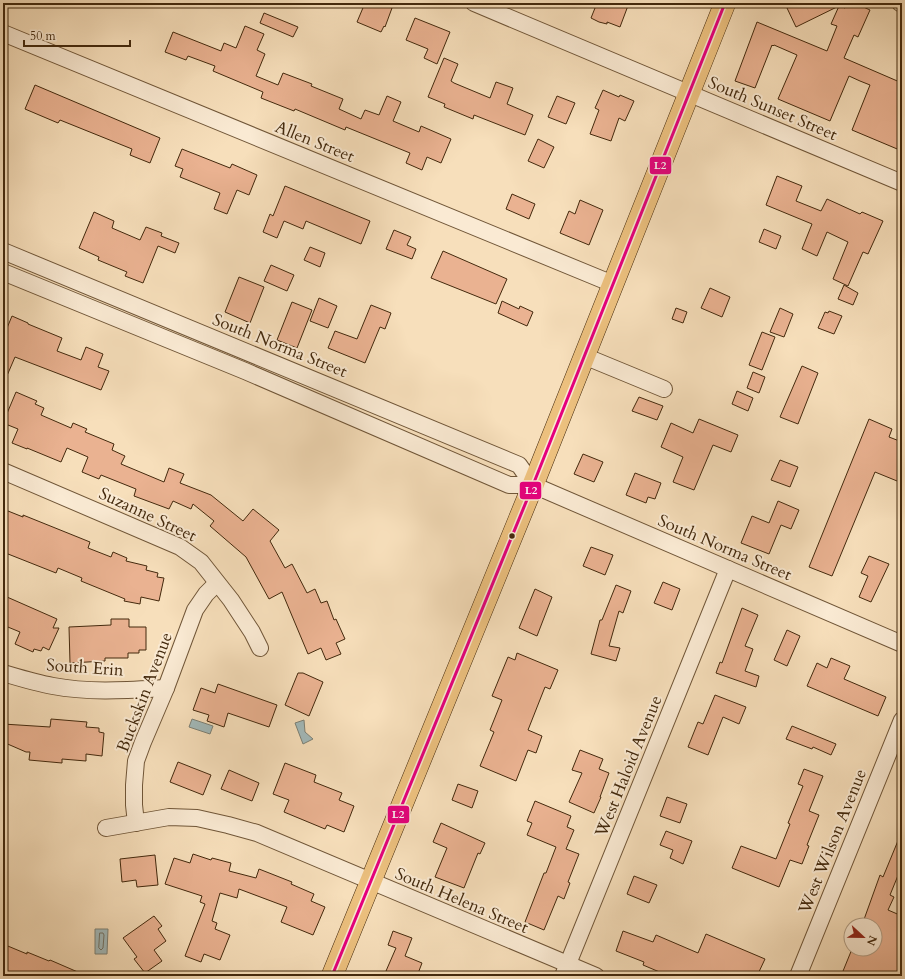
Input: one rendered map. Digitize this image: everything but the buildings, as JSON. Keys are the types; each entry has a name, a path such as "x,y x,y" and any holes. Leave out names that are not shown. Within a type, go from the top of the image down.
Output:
{"main road":[{"path":"332,976 533,486 725,3"}],"street":[{"name":"South Sunset Street","path":"474,3 902,183"},
{"name":"Allen Street","path":"3,32 613,284"},
{"name":"South Norma Street","path":"3,251 519,464 533,486"},
{"name":"South Norma Street","path":"3,272 246,372 508,485 533,486 902,644"},
{"path":"584,356 664,389"},
{"name":"Suzanne Street","path":"3,471 180,547 201,562 231,600 252,632 260,648"},
{"name":"West Haloid Avenue","path":"566,970 728,570"},
{"name":"Buckskin Avenue","path":"136,823 134,792 136,761 166,688 194,610 206,594 217,583"},
{"name":"South Erin","path":"3,673 48,685 80,689 123,690 166,688"},
{"name":"West Wilson Avenue","path":"798,976 902,720"},
{"name":"South Helena Street","path":"106,828 169,817 197,818 257,833 566,970 596,976"}],"water":[{"path":"192,719 213,726 210,734 189,727"},
{"path":"304,720 305,732 313,739 303,744 295,723"},
{"path":"95,929 108,929 107,954 95,954"}],"transit line":[{"name":"L2","path":"332,976 533,485 725,3"}]}
